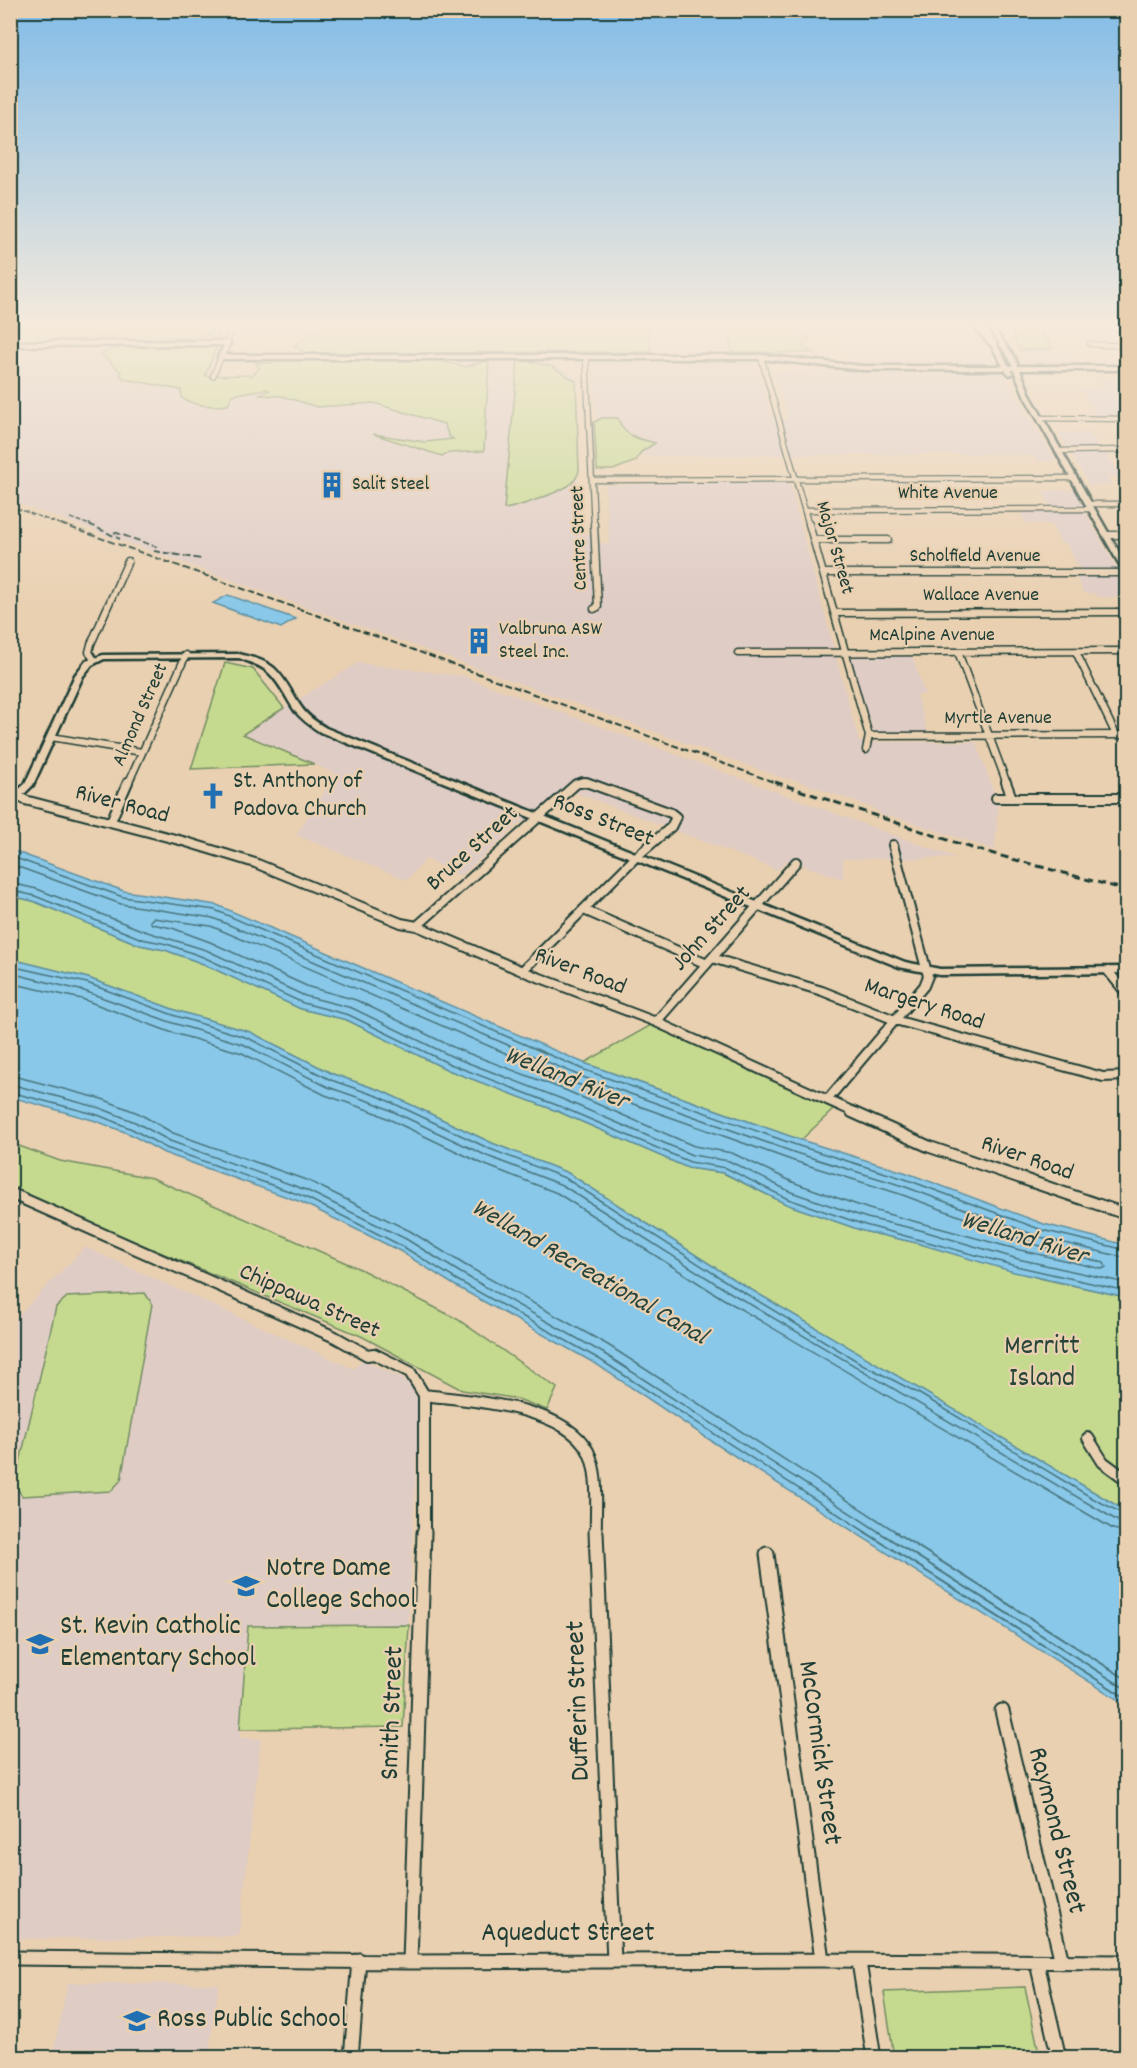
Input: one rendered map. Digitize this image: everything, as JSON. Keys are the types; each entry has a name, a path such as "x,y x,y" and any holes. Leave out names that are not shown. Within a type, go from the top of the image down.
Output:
{"street":[{"name":"Centre Street","path":"589,420 598,607 594,609"},
{"name":"Major Street","path":"779,420 869,736 866,750"},
{"path":"1042,420 1126,570"},
{"path":"1058,451 1126,450"},
{"path":"592,480 1074,478"},
{"name":"White Avenue","path":"806,510 1126,504"},
{"path":"1107,535 1126,535"},
{"path":"814,540 888,540"},
{"path":"13,794 29,785 81,672 94,660 89,652 91,644 128,561"},
{"name":"Scholfield Avenue","path":"824,573 1126,570"},
{"name":"Wallace Avenue","path":"835,613 1126,612"},
{"name":"McAlpine Avenue","path":"738,653 1126,651"},
{"path":"957,652 1012,798"},
{"path":"1076,652 1116,735"},
{"name":"Almond Street","path":"111,821 186,655"},
{"name":"Ross Street","path":"94,660 114,656 231,655 261,663 280,678 298,711 309,723 422,771 903,965 927,971 1126,970"},
{"name":"Myrtle Avenue","path":"869,736 1126,735"},
{"path":"51,737 142,752"},
{"name":"Bruce Street","path":"417,926 576,784 585,782 671,813 676,817 671,827 636,857"},
{"name":"River Road","path":"13,794 25,800 111,821 255,863 401,924 417,926 656,1022 939,1150 1126,1214"},
{"path":"996,798 1126,798"},
{"path":"828,1099 924,987 928,976 893,845"},
{"path":"522,970 636,857"},
{"name":"John Street","path":"656,1022 796,862"},
{"name":"Margery Road","path":"584,910 710,961 822,991 895,1020 1103,1077 1126,1076"},
{"path":"1108,970 1126,993"},
{"name":"Chippawa Street","path":"10,1193 335,1337 367,1355 374,1354 385,1359 410,1372 423,1395"},
{"path":"423,1395 512,1407 571,1432 583,1442"},
{"name":"Smith Street","path":"410,1962 426,1485 423,1395"},
{"path":"1088,1438 1102,1463 1126,1479"},
{"name":"Dufferin Street","path":"583,1442 592,1461 596,1525 614,1960"},
{"name":"McCormick Street","path":"767,1554 822,1959"},
{"name":"Raymond Street","path":"1002,1711 1062,1962"},
{"name":"Aqueduct Street","path":"10,1958 410,1962 822,1959 860,1962 1126,1962"},
{"path":"351,2058 359,1960"},
{"path":"860,1962 874,2058"},
{"path":"1037,1963 1059,2058"}],"shaded area":[{"path":"10,420 578,420 578,532 590,535 591,544 609,543 605,485 789,482 859,742 976,742 998,804 995,850 899,818 883,816 875,809 798,781 780,777 11,501"},
{"path":"597,420 1031,420 1056,461 1037,461 1034,456 991,454 601,456"},
{"path":"1059,433 1090,433 1098,447 1067,447"},
{"path":"1070,452 1106,452 1120,476 1107,476 1112,485 1090,486"},
{"path":"1075,490 1083,506 1050,506 1043,491"},
{"path":"1021,512 1085,512 1118,570 1081,570 1066,543 1061,543 1051,524 1027,524"},
{"path":"1076,577 1123,577 1126,583 1126,597 1097,597 1095,594 1084,593"},
{"path":"912,656 925,694 916,695 928,733 874,733 848,657"},
{"path":"358,663 463,676 956,858 843,859 843,879 787,860 778,870 569,790 538,818 521,822 461,876 426,859 407,880 296,835 336,774 243,733"},
{"name":"Notre Dame College School","path":"85,1247 354,1369 362,1360 400,1377 410,1384 416,1395 419,1409 403,1727 240,1729 240,1738 261,1739 239,1936 11,1939 10,1820 15,1797 11,1797 11,1323"},
{"name":"Ross Public School","path":"68,1983 219,1984 208,2057 52,2057"}],"green space":[{"path":"429,420 486,420 484,451 448,453 442,456 373,434 425,442 453,439 449,436 444,424"},
{"path":"512,420 577,420 579,471 574,482 546,496 504,509"},
{"path":"599,420 619,420 628,433 655,443 641,452 636,461 613,470 597,470 594,422"},
{"path":"225,663 253,669 284,708 243,734 314,764 191,769"},
{"name":"Merritt Island","path":"10,896 33,901 140,945 165,950 201,963 301,1009 347,1020 448,1070 557,1111 688,1168 723,1173 786,1204 863,1231 917,1243 1039,1278 1126,1297 1126,1511 733,1279 568,1173 492,1143 382,1091 333,1074 250,1032 178,1011 88,978 11,959"},
{"path":"651,1025 834,1109 801,1140 584,1063"},
{"path":"11,1143 60,1161 152,1178 360,1269 457,1319 557,1388 547,1410 518,1399 462,1390 361,1336 11,1190"},
{"path":"145,1293 152,1304 121,1480 111,1491 22,1496 17,1488 16,1479 56,1307 67,1297"},
{"path":"409,1625 403,1727 240,1729 248,1626"},
{"path":"1025,1987 1040,2057 894,2057 884,1992"}],"water":[{"path":"228,595 296,619 281,628 213,603"},
{"name":"Welland River","path":"11,850 124,891 217,905 584,1063 801,1140 907,1173 1044,1224 1126,1245 1126,1297 1014,1272 917,1243 863,1231 786,1204 724,1173 688,1168 557,1111 448,1070 347,1020 301,1009 201,963 165,950 140,945 33,901 11,896"},
{"name":"Welland Recreational Canal","path":"11,959 88,978 178,1011 250,1032 333,1074 382,1091 492,1143 568,1173 733,1279 1126,1511 1126,1705 716,1444 596,1364 454,1285 400,1251 301,1202 164,1153 130,1134 96,1121 11,1097"}],"railway":[{"path":"10,506 65,526"},
{"path":"70,518 93,526"},
{"path":"61,524 779,784"},
{"path":"89,524 120,539"},
{"path":"114,532 157,547"},
{"path":"154,551 201,559"},
{"path":"775,782 972,848 1126,890"}],"place":[{"name":"Salit Steel","path":"332,485"},
{"name":"Valbruna ASW Steel Inc.","path":"479,641"},
{"name":"St. Anthony of Padova Church","path":"213,796"},
{"name":"Notre Dame College School","path":"246,1586"},
{"name":"St. Kevin Catholic Elementary School","path":"40,1644"},
{"name":"Ross Public School","path":"137,2021"}]}
